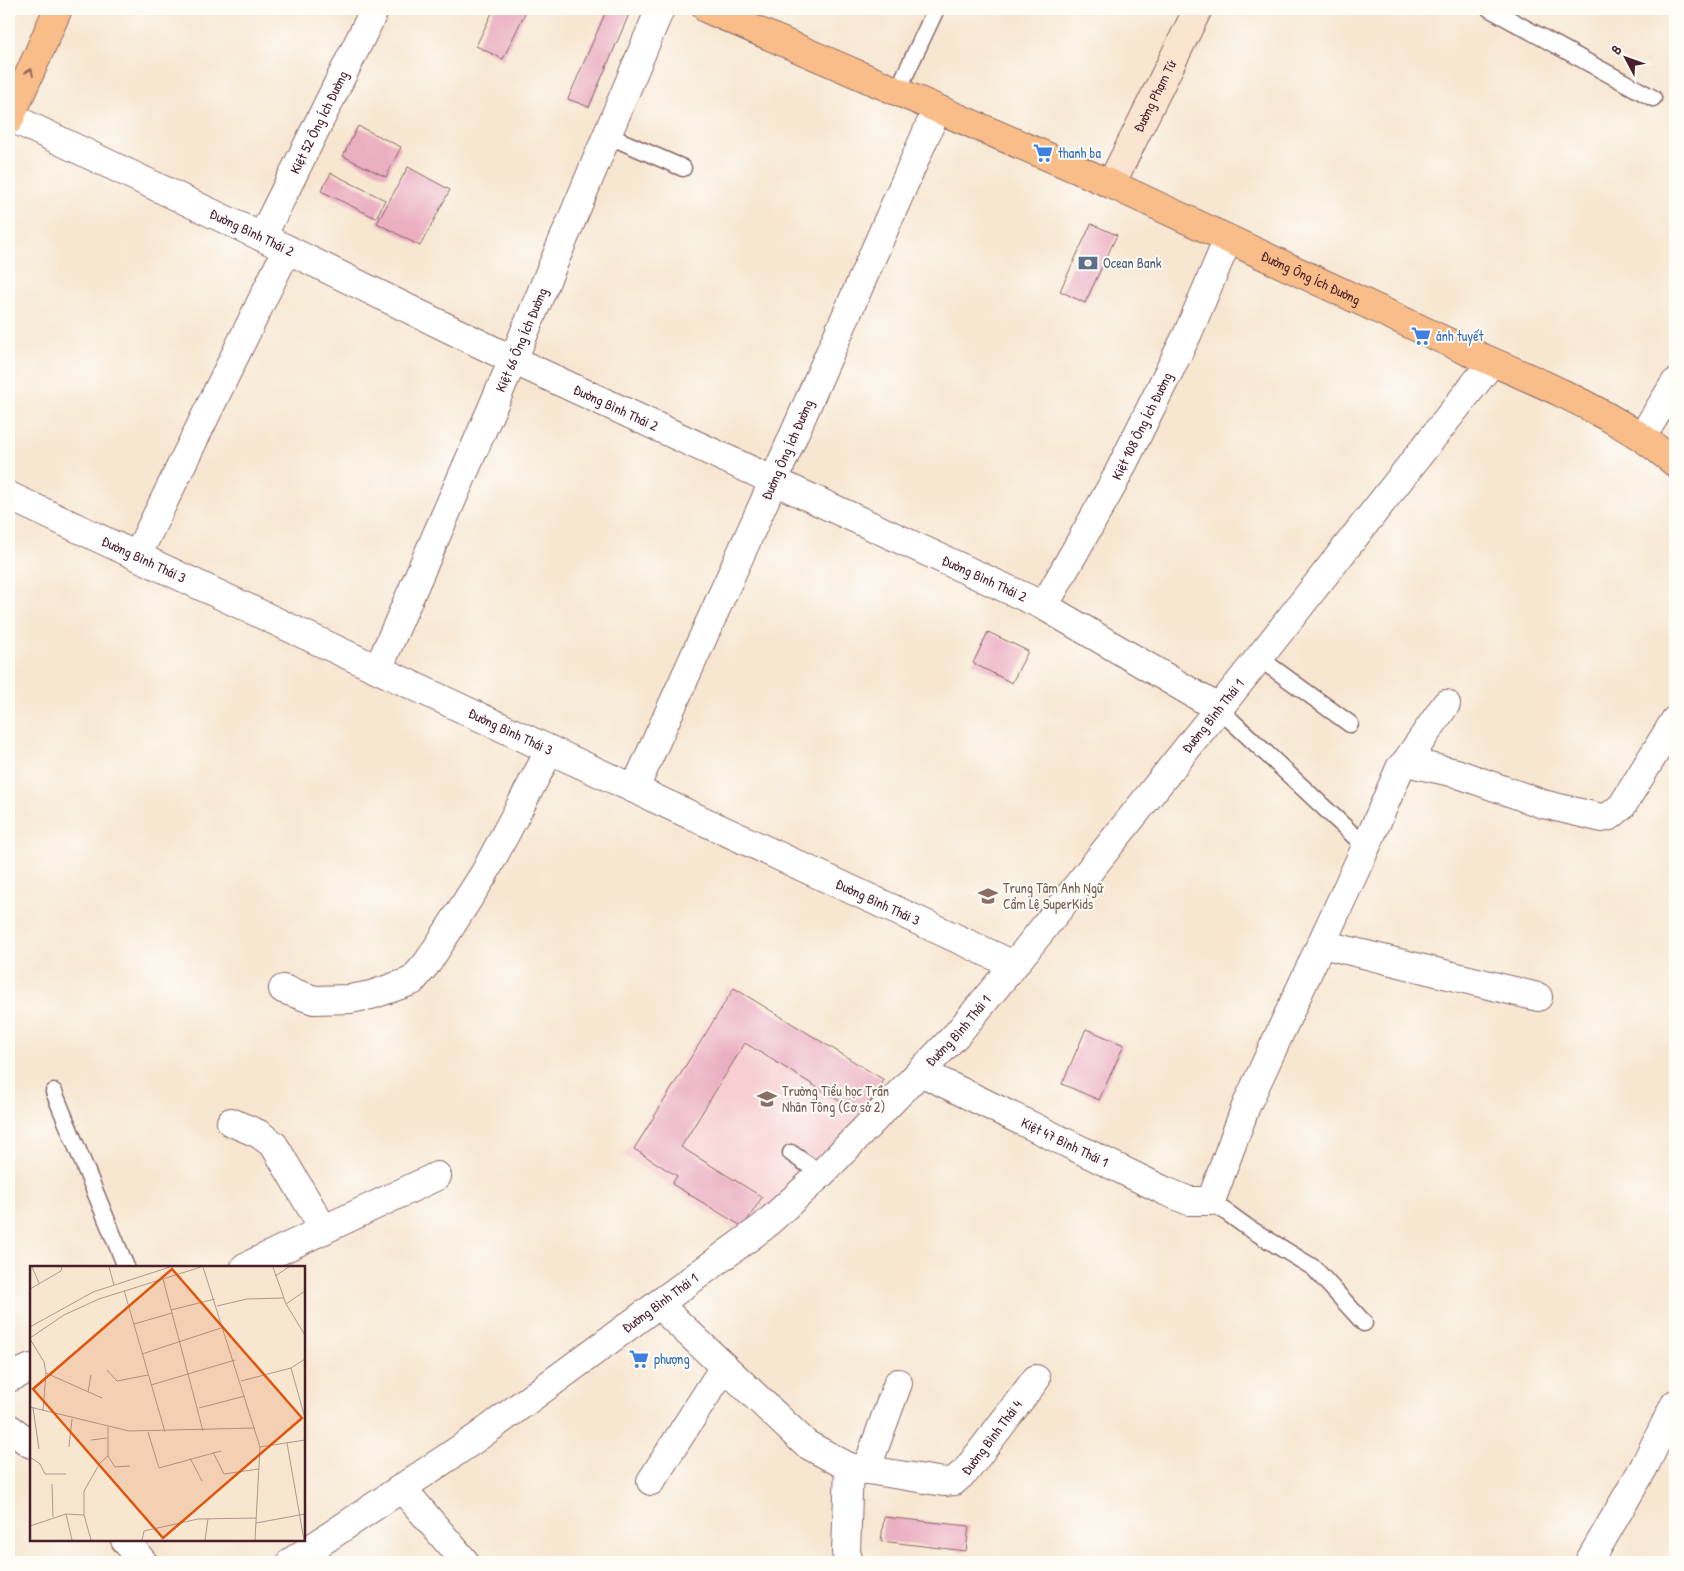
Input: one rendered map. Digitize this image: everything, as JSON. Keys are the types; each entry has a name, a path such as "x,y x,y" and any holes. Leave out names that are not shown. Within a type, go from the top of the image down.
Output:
{"main road":[{"path":"10,118 58,9"},
{"name":"Đường Ông Ích Đường","path":"707,9 1111,184 1578,401 1642,437 1675,463"}],"street":[{"name":"Kiệt 52 Ông Ích Đường","path":"262,237 375,9"},
{"name":"Kiệt 66 Ông Ích Đường","path":"378,669 512,360 660,9"},
{"name":"Đường Phạm Tứ","path":"1111,184 1198,9"},
{"name":"Đường Ông Ích Đường","path":"635,788 774,480 937,109"},
{"name":"Đường Bình Thái 2","path":"10,118 287,249 512,360 1044,606 1218,708"},
{"name":"Kiệt 108 Ông Ích Đường","path":"1044,606 1113,484 1188,333 1228,239"},
{"path":"137,556 287,249"},
{"name":"Đường Bình Thái 1","path":"291,1562 475,1439 763,1227 821,1174 957,1034 1259,658 1492,362"},
{"path":"1642,437 1675,383"},
{"name":"Đường Bình Thái 3","path":"9,496 1014,965"},
{"path":"1211,1201 1246,1106 1322,944 1400,768 1446,704"},
{"path":"1406,762 1456,773 1543,804 1602,818 1610,816 1622,806 1675,720"},
{"path":"283,989 314,1000 350,999 371,995 412,981 428,962 484,874 550,750"},
{"path":"1322,944 1538,997"},
{"name":"Kiệt 47 Bình Thái 1","path":"921,1072 1165,1191 1189,1201 1211,1201"},
{"path":"231,1122 270,1140 324,1230"},
{"path":"246,1266 437,1176"},
{"name":"Đường Bình Thái 4","path":"658,1304 806,1444 857,1468 944,1482 954,1481 966,1471 1036,1379"},
{"path":"651,1482 724,1367"},
{"path":"9,1378 30,1368"},
{"path":"849,1562 846,1552 857,1468 898,1383"},
{"path":"1589,1562 1644,1467 1675,1404"},
{"path":"9,1428 30,1443"},
{"path":"402,1488 464,1562"},
{"path":"126,1541 143,1562"}],"lane":[{"path":"897,92 936,9"},
{"path":"1490,9 1653,98"},
{"path":"607,135 683,168"},
{"path":"1259,658 1350,724"},
{"path":"1218,708 1366,847"},
{"path":"54,1092 126,1266"},
{"path":"791,1153 821,1174"},
{"path":"1211,1201 1247,1228 1314,1268 1364,1323"}],"shaded area":[{"name":"Trường Tiểu học Trần Nhân Tông (Cơ sở 2)","path":"729,985 884,1080 866,1118 742,1235 624,1155"}],"building":[{"path":"494,9 527,9 503,59 476,46"},
{"path":"607,9 623,9 630,12 589,107 568,99"},
{"path":"358,126 401,147 386,177 343,156"},
{"path":"408,167 450,190 420,246 377,223"},
{"path":"331,173 385,200 376,218 321,191"},
{"name":"Ocean Bank","path":"1091,224 1117,235 1085,303 1060,291"},
{"path":"988,632 1028,651 1012,683 973,663"},
{"path":"734,988 884,1080 862,1115 745,1043 681,1147 762,1197 743,1227 672,1184 677,1176 634,1149"},
{"path":"1086,1029 1124,1045 1099,1100 1062,1084"},
{"path":"884,1517 969,1526 966,1551 881,1541"}],"place":[{"name":"thanh ba","path":"1043,153"},
{"name":"Ocean Bank","path":"1088,263"},
{"name":"ánh tuyết","path":"1421,336"},
{"name":"Trung Tâm Anh Ngữ Cẩm Lệ SuperKids","path":"988,896"},
{"name":"Trường Tiểu học Trần Nhân Tông (Cơ sở 2)","path":"767,1099"},
{"name":"phượng","path":"639,1359"}]}
